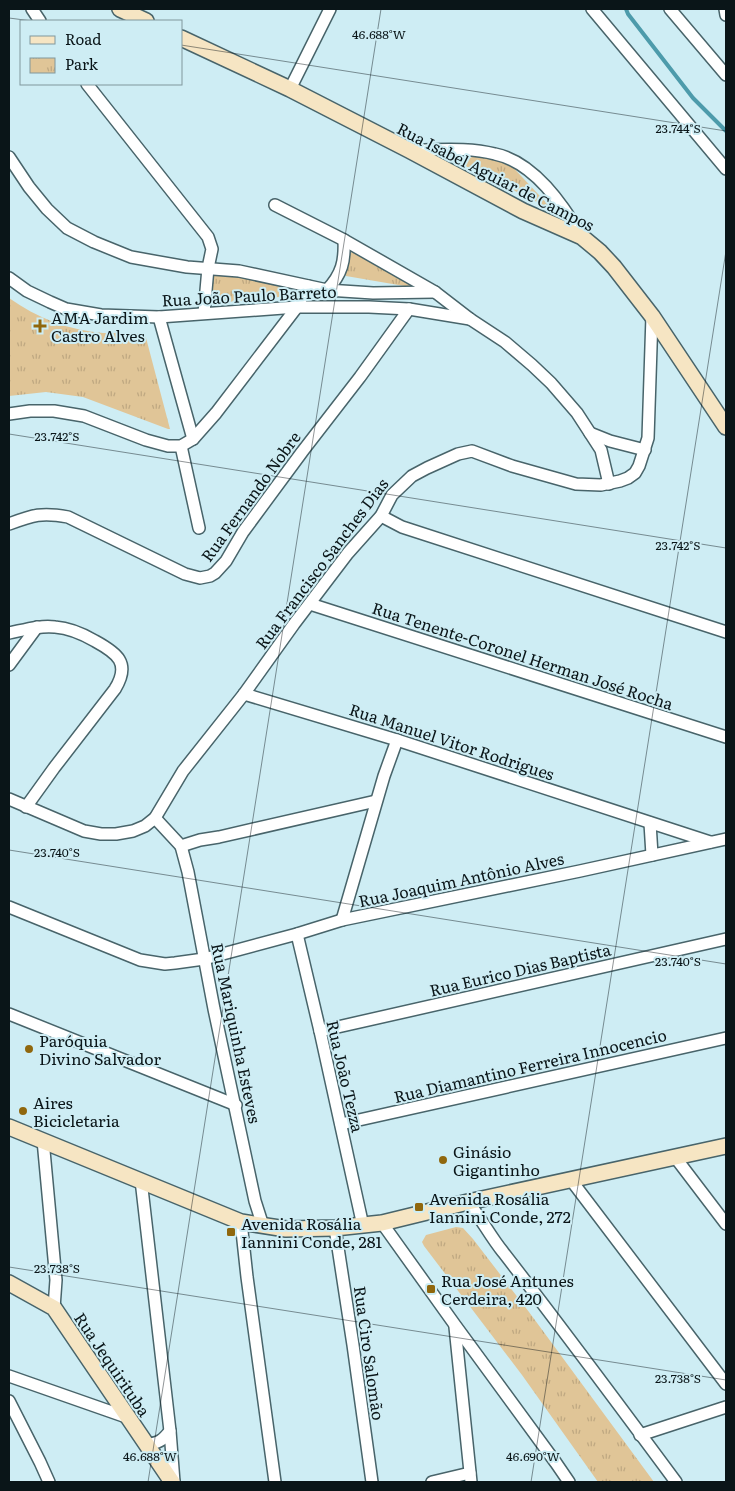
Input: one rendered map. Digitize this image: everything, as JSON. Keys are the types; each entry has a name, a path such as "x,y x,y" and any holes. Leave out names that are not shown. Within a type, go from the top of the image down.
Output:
{"street":[{"path":"32,9 39,20"},
{"path":"120,9 144,20"},
{"path":"290,89 330,9"},
{"path":"592,9 726,169"},
{"path":"670,9 726,74"},
{"path":"725,9 726,15"},
{"name":"Rua Isabel Aguiar de Campos","path":"182,38 290,89 410,150 523,211 582,236 614,267 652,316 726,427"},
{"path":"88,85 208,237 212,249 208,268 204,313"},
{"path":"410,150 476,150 497,154 520,164 555,196 582,236"},
{"name":"Rua João Paulo Barreto","path":"9,157 28,187 67,228 94,242 131,257 187,267 240,271 327,290 373,294 435,292"},
{"path":"275,205 344,240 435,292 470,319 505,342 532,365 568,402 601,450 609,484"},
{"path":"327,290 340,273 344,259 344,240"},
{"name":"Rua João Paulo Barreto","path":"9,278 28,291 66,309 101,315 159,317 297,307 369,307 409,309 470,319"},
{"path":"9,414 30,410 54,411 84,416 154,442 168,446 180,446 193,439 216,413 297,307 308,286"},
{"name":"Rua Fernando Nobre","path":"9,524 31,516 53,514 68,518 185,574 200,578 215,573 226,561 243,532 409,309"},
{"name":"Rua Francisco Sanches Dias","path":"9,799 84,830 101,834 133,831 145,826 155,818 183,771 244,694 284,637 348,554 381,516 392,495 412,476 450,456 472,451 512,466 576,484 593,486 620,482 635,473 646,450 649,425 652,316"},
{"path":"159,317 193,439"},
{"path":"590,433 610,441 646,450"},
{"path":"180,446 199,528"},
{"path":"381,516 402,527 726,632"},
{"name":"Rua Tenente-Coronel Herman José Rocha","path":"310,604 726,737"},
{"path":"9,633 37,627 54,626 85,635 114,652 122,665 120,682 26,807"},
{"path":"9,665 37,627"},
{"name":"Rua Manuel Vitor Rodrigues","path":"244,694 397,740 710,842"},
{"path":"342,920 376,802 397,740"},
{"path":"155,818 181,846 200,840 376,802"},
{"path":"650,823 652,855"},
{"name":"Rua Joaquim Antônio Alves","path":"9,907 127,955 152,963 191,962 342,920 726,839"},
{"name":"Rua Mariquinha Esteves","path":"181,846 188,872 255,1201 263,1226"},
{"name":"Rua João Tezza","path":"297,934 363,1226"},
{"name":"Rua Eurico Dias Baptista","path":"320,1031 726,939"},
{"path":"9,1014 236,1105"},
{"name":"Rua Diamantino Ferreira Innocencio","path":"341,1124 726,1038"},
{"path":"9,1127 241,1222 286,1229 335,1228 382,1223 468,1202 726,1146"},
{"path":"43,1140 56,1280 54,1308"},
{"path":"675,1157 726,1224"},
{"path":"140,1180 170,1430 173,1482"},
{"path":"571,1180 726,1384"},
{"path":"468,1202 479,1215 498,1246 676,1482"},
{"path":"241,1222 275,1482"},
{"path":"382,1223 569,1482"},
{"name":"Rua Ciro Salomão","path":"335,1228 372,1482"},
{"name":"Rua Jequirituba","path":"9,1283 54,1308 173,1482"},
{"path":"432,1482 470,1478 455,1325"},
{"path":"9,1376 129,1418"},
{"path":"9,1401 49,1482"},
{"path":"640,1435 726,1407"},
{"path":"146,1444 161,1441 170,1430"}],"green space":[{"path":"494,147 553,210 459,163"},
{"path":"356,247 413,285 410,287 346,276 347,260"},
{"path":"222,270 279,286 281,294 279,297 217,303 210,291 212,277"},
{"path":"9,298 42,317 65,326 103,333 145,334 170,429 83,397 46,392 9,396"},
{"path":"456,1227 463,1228 473,1239 654,1482 598,1482 522,1375 424,1246 422,1242 426,1235"}],"waterway":[{"path":"626,9 693,98 726,131"}],"place":[{"name":"AMA Jardim Castro Alves","path":"40,326"},
{"name":"Paróquia Divino Salvador","path":"29,1049"},
{"name":"Aires Bicicletaria","path":"23,1111"},
{"name":"Ginásio Gigantinho","path":"443,1160"},
{"name":"Avenida Rosália Iannini Conde, 272","path":"419,1207"},
{"name":"Avenida Rosália Iannini Conde, 281","path":"231,1232"},
{"name":"Rua José Antunes Cerdeira, 420","path":"431,1289"}]}
